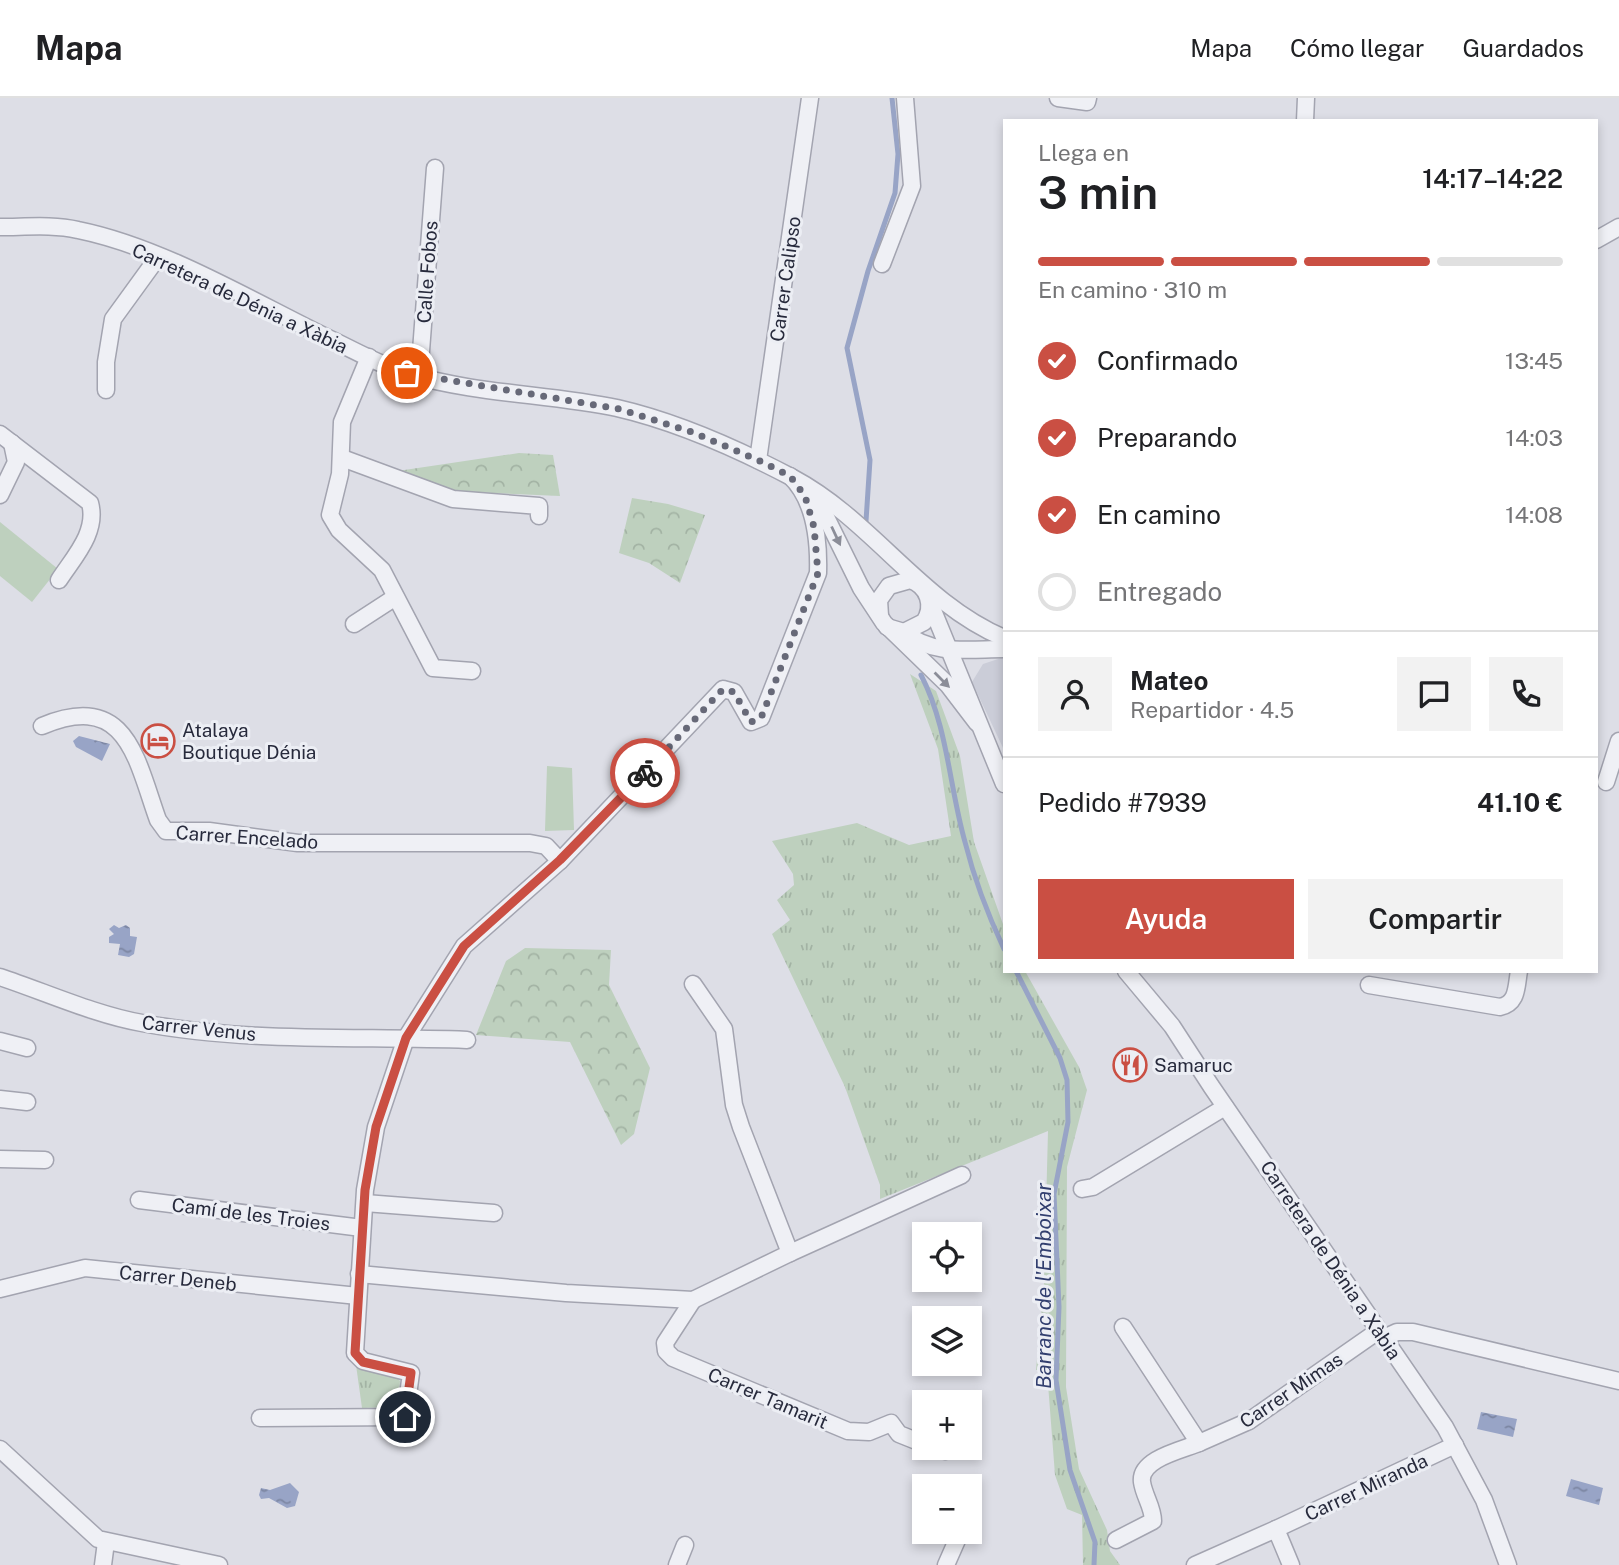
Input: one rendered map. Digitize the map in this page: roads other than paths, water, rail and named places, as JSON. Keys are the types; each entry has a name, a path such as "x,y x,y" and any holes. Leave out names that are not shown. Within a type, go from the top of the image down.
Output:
{"street":[{"name":"Carrer Calipso","path":"758,460 810,98"},
{"path":"882,264 912,187 905,98"},
{"path":"1059,98 1087,100"},
{"path":"1305,119 1306,98"},
{"name":"Calle Fobos","path":"419,377 435,168"},
{"name":"Carretera de Dénia a Xàbia","path":"0,227 75,229 158,257 369,357 419,377 619,409 692,432 758,460 827,498 882,546 918,583"},
{"path":"1598,239 1619,227"},
{"path":"106,390 106,362 113,319 158,257"},
{"path":"369,357 342,422 342,458 331,505 332,522 382,570 394,598 433,668 472,671"},
{"path":"0,495 16,461 6,439"},
{"path":"6,439 90,503 90,528 85,542 59,580"},
{"path":"342,458 453,499 539,506 539,516"},
{"name":"Carretera de Dénia a Xàbia","path":"794,478 826,517 861,588 883,621"},
{"path":"260,1418 405,1417 411,1373 363,1362 355,1353 362,1228 376,1127 406,1038 464,946 560,860 723,689 734,692 751,722 761,718 818,573 818,550 809,505 794,478"},
{"path":"977,723 948,685 883,621 879,600 888,586 905,580 918,583 971,621 1003,637"},
{"path":"918,583 951,649 977,723 1003,782"},
{"path":"354,624 394,598"},
{"path":"903,638 924,622 930,603"},
{"path":"903,638 951,649 1003,649"},
{"name":"Carrer Encelado","path":"41,726 76,716 91,717 119,730 129,740 158,820 166,831 209,831 298,843 530,843 551,849 560,860"},
{"path":"1607,783 1619,741"},
{"name":"Carretera de Dénia a Xàbia","path":"1128,973 1172,1026 1455,1445 1484,1500 1508,1565"},
{"path":"1369,985 1500,1007 1511,1003 1515,996 1519,973"},
{"name":"Carrer Venus","path":"0,977 138,1023 184,1031 467,1040"},
{"path":"693,985 724,1029 734,1105 790,1252"},
{"path":"0,1041 27,1048"},
{"path":"0,1099 27,1102"},
{"path":"1082,1189 1093,1187 1225,1107"},
{"path":"0,1159 45,1160"},
{"path":"359,1274 566,1293 693,1300 790,1252 962,1175"},
{"name":"Camí de les Troies","path":"139,1200 362,1228"},
{"path":"365,1203 494,1213"},
{"name":"Carrer Deneb","path":"0,1289 85,1268 358,1296"},
{"name":"Carrer Tamarit","path":"693,1300 665,1343 666,1351 673,1358 848,1431 869,1432 891,1423 899,1434 912,1439"},
{"path":"1123,1327 1199,1443"},
{"path":"1381,1334 1413,1332 1619,1381"},
{"name":"Carrer Mimas","path":"1116,1540 1153,1521 1142,1481 1144,1471 1151,1463 1249,1421 1381,1334"},
{"name":"Carrer Miranda","path":"1195,1565 1455,1445"},
{"path":"0,1450 92,1535 106,1542 191,1563 219,1565"},
{"path":"1276,1529 1291,1565"},
{"path":"103,1565 106,1542"},
{"path":"946,1565 955,1544"},
{"path":"677,1565 685,1545"}],"water":[{"path":"79,736 110,744 102,761 76,747 73,741"},
{"path":"114,925 119,928 126,925 130,928 130,936 137,937 134,954 129,957 118,955 120,944 109,943 109,937 114,934 109,929"},
{"path":"1481,1412 1517,1419 1513,1437 1477,1429"},
{"path":"1571,1479 1603,1488 1599,1505 1566,1496"},
{"path":"290,1483 299,1492 295,1506 287,1508 269,1498 261,1499 259,1495 261,1488 270,1490"}],"waterway":[{"path":"866,521 870,460 847,348 868,271 895,193 898,154 892,98"},
{"name":"Barranc de l'Emboixar","path":"921,675 943,736 960,821 973,869 1003,947"},
{"name":"Barranc de l'Emboixar","path":"1017,973 1060,1058 1067,1080 1068,1122 1054,1194 1059,1307 1056,1380 1070,1470 1095,1542 1094,1565"}],"place":[{"name":"Atalaya Boutique Dénia","path":"158,741"},
{"name":"Samaruc","path":"1130,1065"}]}
